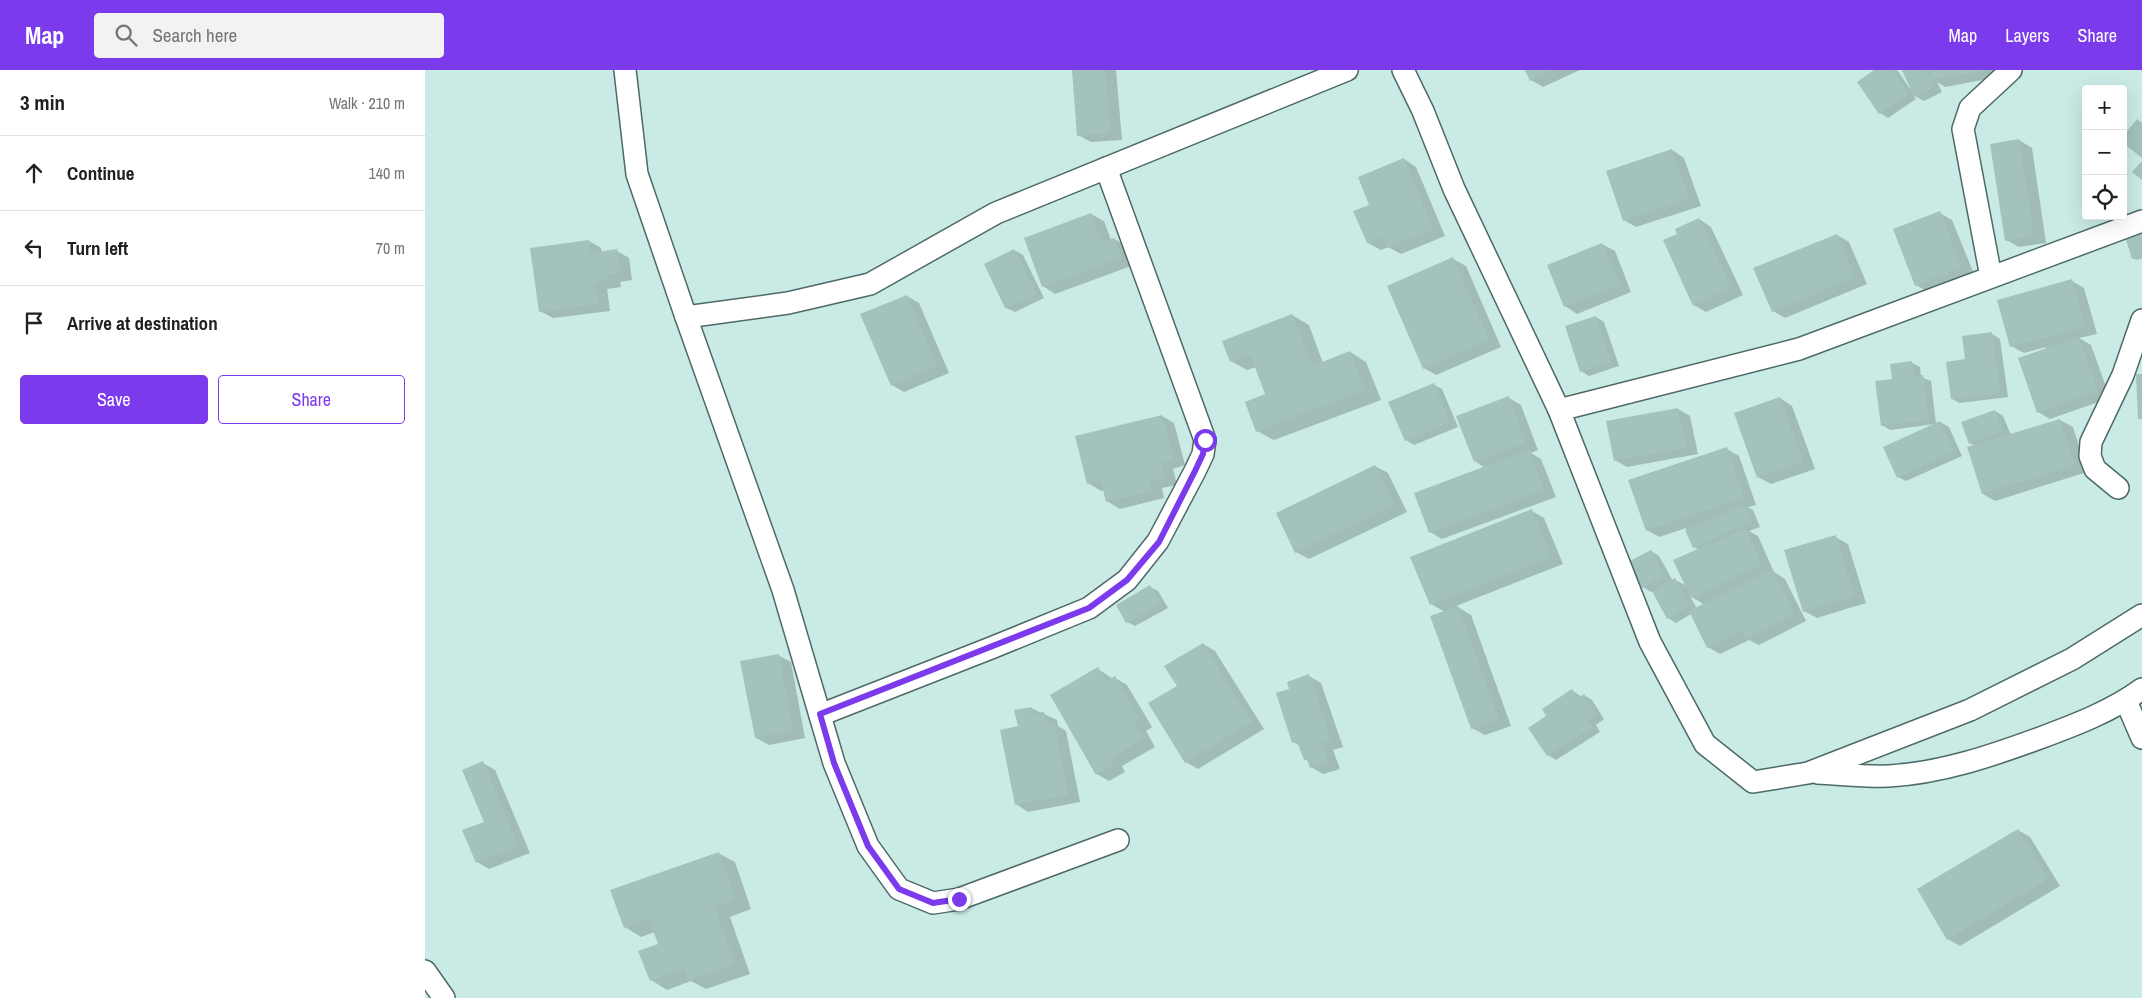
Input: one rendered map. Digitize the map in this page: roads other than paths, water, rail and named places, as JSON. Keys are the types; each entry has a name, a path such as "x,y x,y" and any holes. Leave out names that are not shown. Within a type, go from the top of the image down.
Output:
{"street":[{"path":"625,70 637,174 783,590 834,763 868,846 899,889 933,903 959,899 1118,840"},
{"path":"686,317 788,303 870,284 996,213 1347,70"},
{"path":"1403,70 1423,111 1454,189 1559,410 1649,642 1705,744 1753,782 1808,773 1888,776 1938,770 1999,753 2058,731 2134,695 2142,738"},
{"path":"1991,277 1963,129 1970,108 2011,70"},
{"path":"820,714 1089,608 1127,580 1159,542 1203,454 1205,440 1107,168"},
{"path":"1559,410 1799,349 2142,221"},
{"path":"2118,488 2095,469 2090,456 2091,442 2123,375 2142,320"},
{"path":"1808,773 1970,710 2072,659 2142,615"},
{"path":"425,971 444,998"}]}
